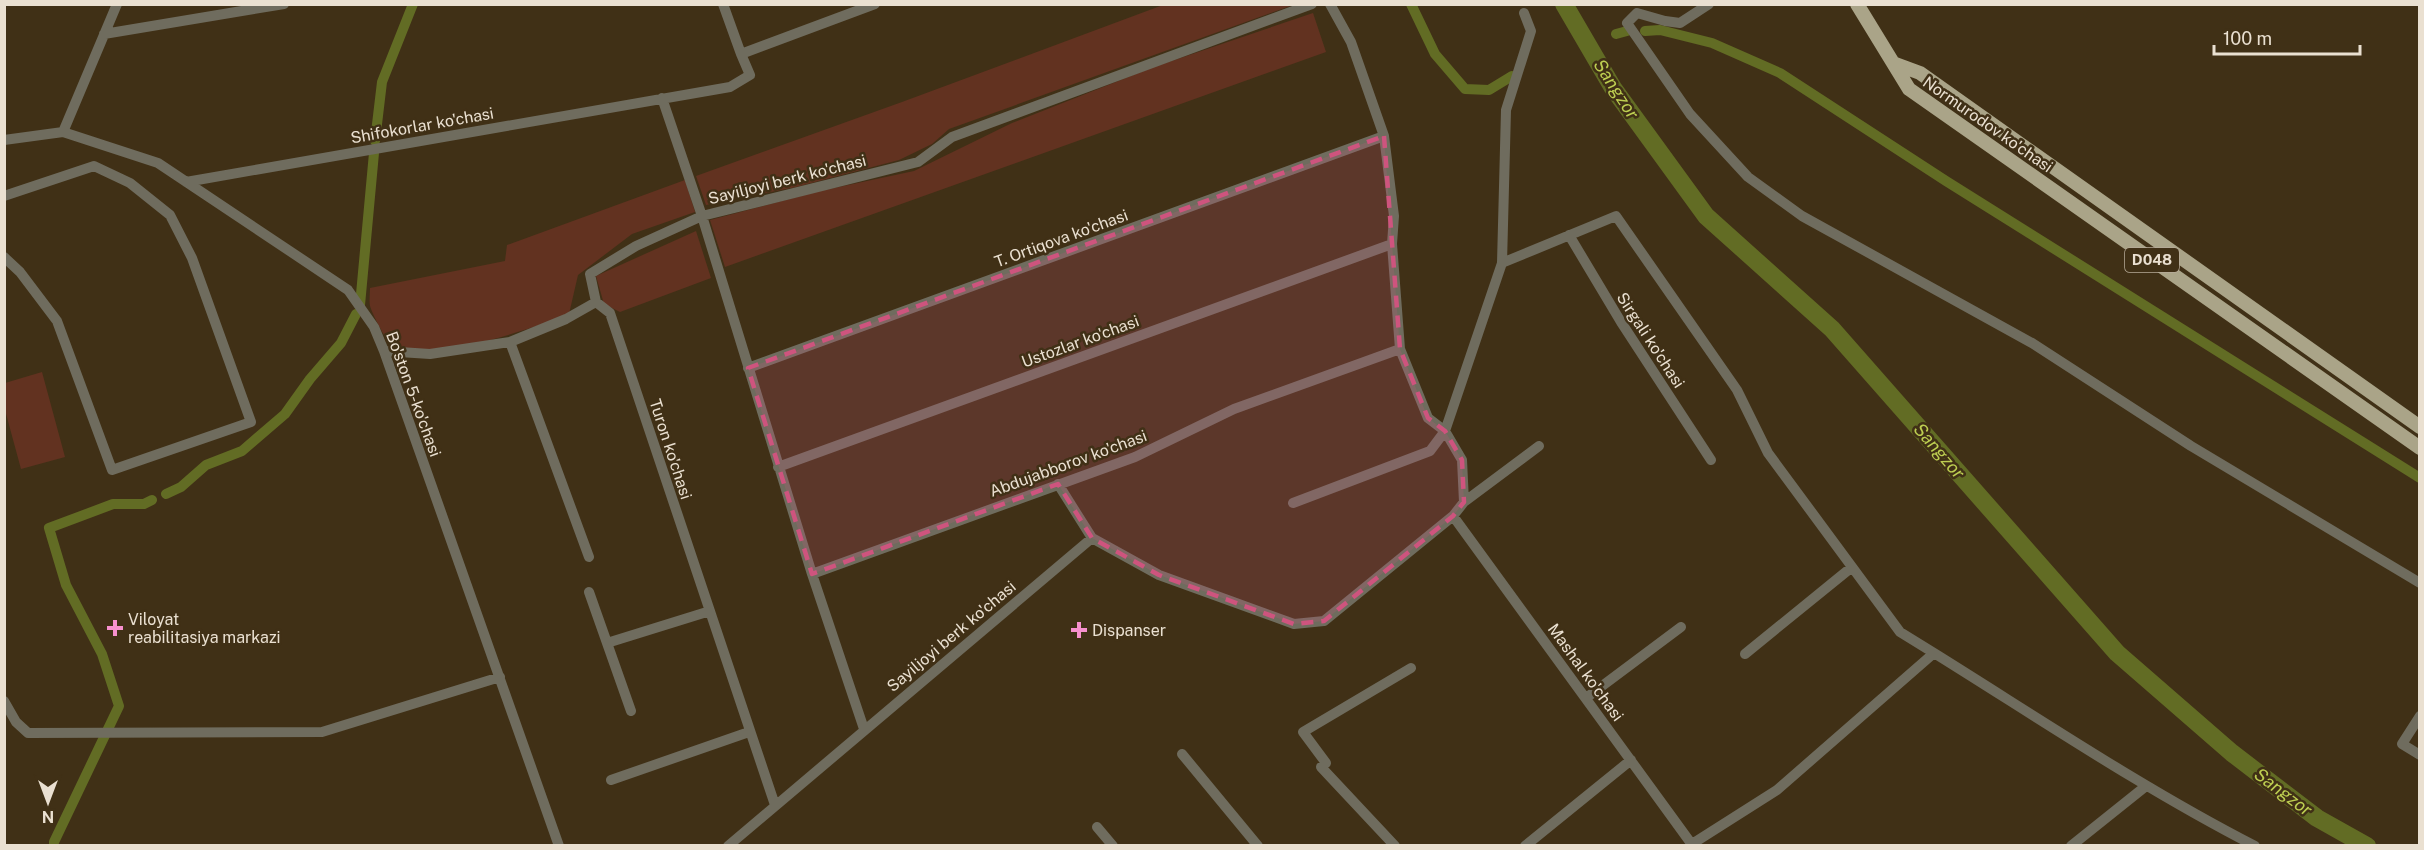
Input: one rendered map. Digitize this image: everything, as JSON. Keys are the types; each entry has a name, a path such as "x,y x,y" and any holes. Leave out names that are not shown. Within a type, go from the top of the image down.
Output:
{"main road":[{"name":"D048","path":"1857,4 1893,63"},
{"name":"Normurodov ko'chasi","path":"1893,63 1920,73 2420,427"},
{"name":"Normurodov ko'chasi","path":"1893,63 1909,89 2420,448"}],"street":[{"path":"63,132 117,4"},
{"path":"104,34 284,4"},
{"path":"723,4 741,54 875,4"},
{"name":"Sayiljoyi berk ko'chasi","path":"864,729 778,467 702,216 918,162 952,137 1312,4"},
{"path":"1330,4 1351,42 1384,136 1394,216 1392,243 1400,350 1428,418 1445,430 1462,460 1464,502"},
{"path":"1709,4 1680,23 1637,12 1627,23 1690,114 1748,177 1802,216 2032,344 2191,447 2420,583"},
{"path":"1293,503 1430,451 1445,430 1502,262 1506,110 1531,31 1524,13"},
{"name":"Shifokorlar ko'chasi","path":"186,182 730,87 750,75 741,54"},
{"path":"384,351 430,354 510,342 566,320 596,302 590,274 636,246 702,216 662,98"},
{"name":"Bo'ston 5-ko'chasi","path":"4,140 63,132 158,163 348,290 374,327 384,351 560,846"},
{"name":"T. Ortiqova ko'chasi","path":"747,368 1384,136"},
{"path":"4,196 94,166 130,183 170,215 192,258 251,422 112,470 57,321 20,272 4,257"},
{"path":"1502,262 1616,216 1737,390 1768,453 1900,632 2146,786 2255,846"},
{"name":"Sirgali ko'chasi","path":"1569,235 1621,322 1711,460"},
{"name":"Ustozlar ko'chasi","path":"778,467 1392,243"},
{"name":"Turon ko'chasi","path":"596,302 610,313 775,805"},
{"path":"510,342 589,557"},
{"name":"Abdujabborov ko'chasi","path":"812,574 1135,457 1234,409 1400,350"},
{"path":"1058,484 1092,538 1159,575 1294,624 1324,621 1453,516 1464,502 1539,446"},
{"name":"Mashal ko'chasi","path":"1453,516 1693,845"},
{"name":"Sayiljoyi berk ko'chasi","path":"728,846 1092,538"},
{"path":"1745,654 1852,567"},
{"path":"589,592 632,711"},
{"path":"607,643 710,611"},
{"path":"1586,698 1681,627"},
{"path":"1693,845 1778,790 1934,653"},
{"path":"1395,846 1321,767 1326,763 1304,732 1411,668"},
{"path":"4,701 16,722 28,733 322,732 500,677"},
{"path":"2420,716 2402,744 2420,755"},
{"path":"611,780 749,732"},
{"path":"1182,754 1258,846"},
{"path":"1525,846 1631,760"},
{"path":"2071,846 2146,786"},
{"path":"1097,827 1113,846"}],"highlighted area":[{"path":"1384,136 1400,349 1428,418 1445,431 1462,460 1464,502 1453,516 1324,621 1294,624 1159,575 1092,538 1058,484 812,574 748,368"}],"shaded area":[{"path":"1163,5 1293,5 949,129 932,144 899,160 796,187 706,205 696,176"},
{"path":"1313,13 1326,52 725,267 710,220 820,191 914,171 1012,123 1151,68"},
{"path":"685,180 695,212 632,234 578,275 569,314 506,336 426,351 405,349 390,343 371,309 370,288 505,261 507,245"},
{"path":"696,231 711,278 620,312 604,304 596,276"},
{"path":"42,372 65,457 21,469 5,410 5,383"}],"waterway":[{"path":"375,141 382,82 413,4"},
{"path":"1411,4 1435,54 1465,89 1489,90 1512,76"},
{"name":"Sangzor","path":"1564,4 1613,88 1706,216 1832,329 2117,653 2232,753 2317,818 2367,846"},
{"path":"1645,31 1660,30 1712,43 1780,73 1946,181 2420,478"},
{"path":"1616,34 1627,31"},
{"path":"360,305 374,153"},
{"path":"166,494 181,487 206,465 242,451 285,414 310,379 341,343 356,314"},
{"path":"54,846 119,706 102,654 66,585 49,528 113,504 144,504 152,500"}],"place":[{"name":"Viloyat reabilitasiya markazi","path":"115,628"},
{"name":"Dispanser","path":"1079,630"}]}
